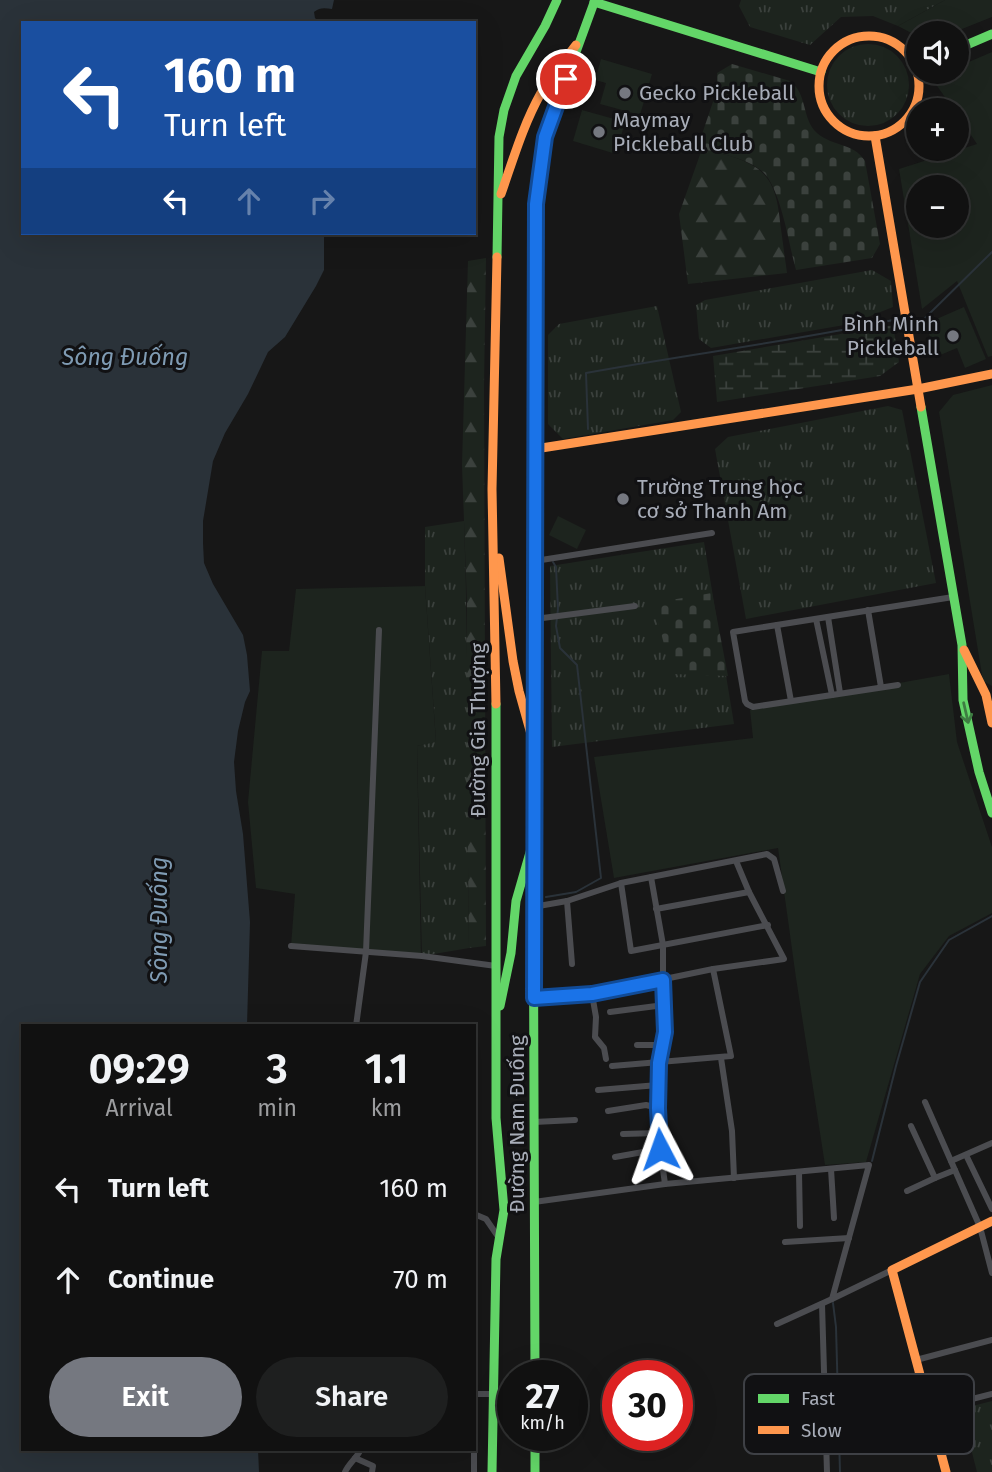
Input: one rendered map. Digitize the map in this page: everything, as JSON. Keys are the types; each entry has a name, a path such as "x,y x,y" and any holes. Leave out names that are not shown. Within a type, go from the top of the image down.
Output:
{"main road":[{"name":"Đường Gia Thượng","path":"492,1472 496,1259 504,1200 496,1118 496,687 492,453 499,137 508,96 518,71 548,23 557,0"},
{"path":"594,1 821,72"},
{"name":"Đường Nam Đuống","path":"535,1360 533,907 536,204 545,137 594,1"},
{"path":"969,44 992,34"},
{"path":"498,202 536,100 583,36"},
{"path":"906,52 883,38 867,36 850,40 836,48 825,61 821,72 819,94 825,110 835,123 850,132 875,136 894,129 911,113 918,84"},
{"path":"875,136 962,645 963,699 979,772 992,813"},
{"path":"535,449 918,389 992,374"},
{"path":"493,515 515,671 534,745"},
{"path":"962,645 986,695 992,723"},
{"path":"496,1025 509,961 516,901 534,838"},
{"path":"920,1374 892,1270 992,1221"},
{"path":"535,1451 535,1472"},
{"path":"941,1454 946,1472"}],"street":[{"path":"535,561 712,533"},
{"path":"898,685 753,707 745,701 733,632 953,597"},
{"path":"535,619 635,606"},
{"path":"868,610 881,687"},
{"path":"828,617 841,693"},
{"path":"816,619 831,695"},
{"path":"777,625 790,701"},
{"path":"356,1024 366,952 379,630"},
{"path":"533,907 567,901 621,883 767,854 774,859 783,891"},
{"path":"534,998 592,994 785,958 749,892 736,861"},
{"path":"651,877 663,945 665,1032 659,1063 658,1133 665,1184"},
{"path":"621,883 631,951 768,925"},
{"path":"656,909 749,892"},
{"path":"567,901 572,964"},
{"path":"291,946 422,956 496,966"},
{"path":"612,1066 731,1056 713,970"},
{"path":"592,994 596,1017 595,1037 604,1048 606,1059"},
{"path":"610,1012 664,1005"},
{"path":"637,1045 663,1045"},
{"path":"721,1058 732,1131 734,1178"},
{"path":"598,1090 658,1085"},
{"path":"925,1102 980,1227 992,1273"},
{"path":"608,1111 646,1105 658,1108"},
{"path":"534,1122 575,1121"},
{"path":"911,1126 935,1178"},
{"path":"623,1134 658,1133"},
{"path":"951,1161 992,1143"},
{"path":"615,1157 660,1149"},
{"path":"967,1155 992,1209"},
{"path":"534,1202 665,1184 869,1166 832,1299"},
{"path":"831,1169 834,1218"},
{"path":"907,1191 955,1170"},
{"path":"799,1172 800,1226"},
{"path":"476,1215 486,1219 499,1238"},
{"path":"785,1242 849,1238"},
{"path":"776,1324 892,1270"},
{"path":"822,1304 824,1374"},
{"path":"916,1360 992,1340"},
{"path":"476,1394 494,1394"},
{"path":"974,1399 992,1394"},
{"path":"345,1472 360,1451"},
{"path":"474,1451 474,1472"},
{"path":"826,1454 827,1472"},
{"path":"355,1458 373,1466 372,1472"}],"green space":[{"path":"741,0 945,0 898,26 873,16 841,17 810,45 750,27 739,6"},
{"path":"945,0 992,0 992,17 969,26 969,21 907,21"},
{"path":"906,22 906,30 898,26"},
{"path":"868,44 884,47 897,56 906,69 906,84 909,84 906,101 897,114 884,123 868,126 852,123 839,114 830,101 827,85 830,69 839,56 852,47"},
{"path":"992,52 992,356 988,357 957,281 922,309 910,238 969,238 969,175 906,175 906,212 899,169 924,161 969,161 969,147 977,144 969,132 969,98 946,98 936,84 969,84 969,62"},
{"name":"Gecko Pickleball","path":"601,59 652,74 640,115 600,104 606,83 595,80"},
{"path":"732,64 790,81 802,98 814,130 827,139 848,147 865,161 880,244 872,258 796,270 780,204 763,172 750,163 702,149 699,143 717,90 717,73"},
{"name":"Maymay Pickleball Club","path":"582,110 625,122 616,154 573,141"},
{"path":"702,149 744,161 759,169 770,183 777,200 787,273 688,284 679,214"},
{"path":"486,258 486,946 469,948 467,604 462,465 468,261"},
{"path":"872,270 891,281 893,307 850,324 711,348 699,339 696,305 705,300"},
{"path":"657,306 681,412 673,420 563,439 548,424 548,335 559,324"},
{"name":"Bình Minh Pickleball","path":"964,307 986,359 965,368 957,348 938,356 925,324"},
{"path":"893,325 899,362 880,376 717,402 713,356"},
{"path":"992,385 992,686 983,681 939,412 953,395"},
{"path":"888,406 902,410 936,583 746,619 715,449 728,437"},
{"path":"558,516 586,530 577,549 549,535"},
{"path":"464,521 469,948 422,956 417,746 436,741 425,586 425,527"},
{"path":"704,542 734,724 552,747 550,566"},
{"path":"425,586 436,742 417,746 421,956 291,946 295,894 256,888 248,802 262,651 289,651 296,589"},
{"path":"712,593 728,676 672,674 653,603"},
{"path":"949,674 957,742 992,847 992,913 949,936 920,974 866,1162 825,1165 778,848 614,878 594,757 753,738 750,710"},
{"path":"992,1401 992,1472 977,1472 972,1454 974,1406"}],"water":[{"name":"Sông Đuống","path":"0,0 334,0 332,9 325,8 314,12 318,21 21,21 21,235 324,235 324,270 285,337 268,352 225,433 213,461 203,521 204,563 243,635 247,655 250,691 238,731 234,762 250,922 247,1024 21,1024 21,1451 258,1451 259,1472 0,1472"}],"waterway":[{"path":"925,318 992,252"},
{"path":"588,429 586,373 898,319"},
{"path":"546,897 576,892 601,878 577,665 560,648 556,626 556,567 553,562"},
{"path":"872,1161 920,982 949,940 992,916"},
{"path":"833,1303 837,1374"},
{"path":"840,1454 840,1472"}],"traffic: fast":[{"path":"497,257 499,137 504,110 516,76 557,0"},
{"path":"534,393 535,204 545,137 595,0"},
{"path":"594,2 821,72"},
{"path":"969,44 992,34"},
{"path":"921,407 962,645 963,700 979,772 992,813"},
{"path":"492,1472 496,1259 504,1210 496,1118 496,704"},
{"path":"533,823 535,1360"},
{"path":"500,1006 511,953 516,901 531,849"},
{"path":"535,1451 535,1472"}],"traffic: slow":[{"path":"869,36 897,44 911,58 919,86 911,114 897,128 869,136 841,128 827,114 819,86 827,58 841,44 869,36"},
{"path":"501,194 541,93 576,45"},
{"path":"875,136 921,407"},
{"path":"496,704 492,489 497,257"},
{"path":"535,449 918,389 992,374"},
{"path":"533,823 534,393"},
{"path":"499,558 513,661 531,734"},
{"path":"964,650 986,695 992,723"},
{"path":"920,1374 892,1270 992,1221"},
{"path":"941,1454 946,1472"}],"place":[{"name":"Gecko Pickleball","path":"625,93"},
{"name":"Maymay Pickleball Club","path":"599,132"},
{"name":"Bình Minh Pickleball","path":"953,336"},
{"name":"Trường Trung học cơ sở Thanh Am","path":"623,499"}],"route":[{"path":"566,79 545,137 536,204 534,998 592,994 663,980 665,1032 659,1063 660,1149"}]}
